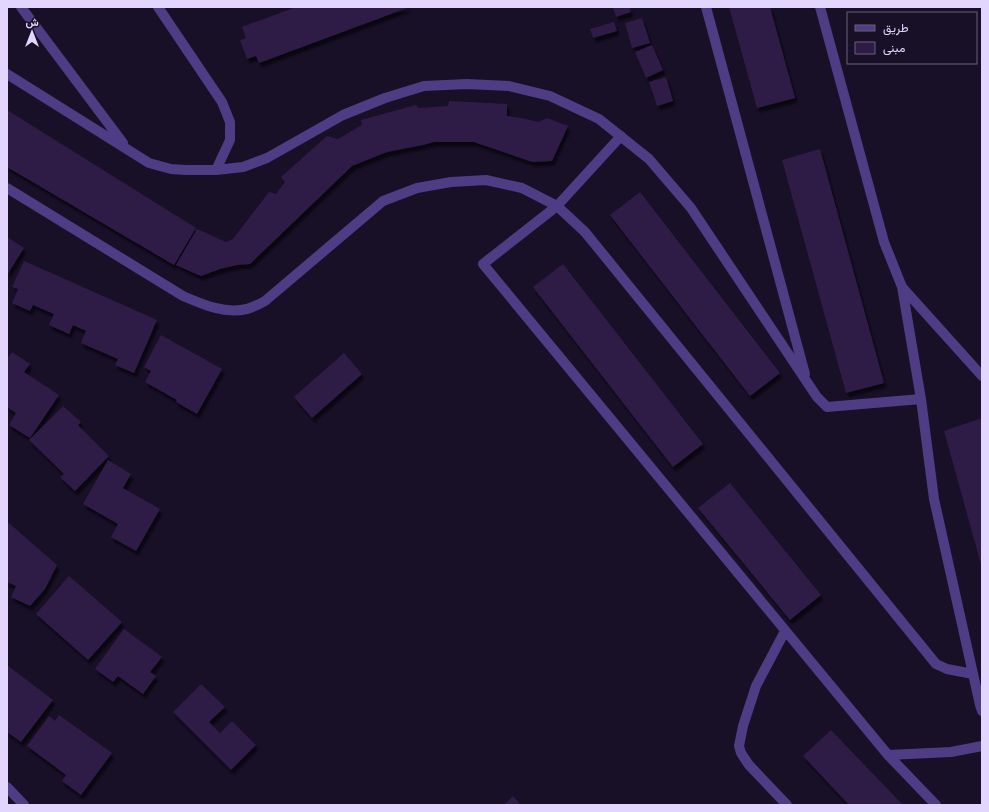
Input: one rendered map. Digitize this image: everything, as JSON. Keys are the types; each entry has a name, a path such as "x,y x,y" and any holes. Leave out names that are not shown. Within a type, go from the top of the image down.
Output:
{"street":[{"path":"21,7 126,148"},
{"path":"158,7 222,102 230,122 230,140 216,170"},
{"path":"706,7 808,383"},
{"path":"820,7 884,242 902,288 921,400 934,499 982,711"},
{"path":"7,74 149,163 171,169 186,170 216,170 243,167 267,158 343,116 385,98 424,86 467,84 509,86 550,96 599,119 649,159 691,208 816,397 827,406 921,400"},
{"path":"620,136 557,206 483,264 888,755 936,805"},
{"path":"7,188 183,296 204,305 226,310 248,309 265,301 383,202 417,188 451,182 486,180 522,188 557,206 585,232 936,664 947,669 973,674"},
{"path":"902,288 982,376"},
{"path":"785,631 756,686 743,726 739,746 741,753 749,765 787,805"},
{"path":"888,755 951,752 982,746"},
{"path":"7,787 24,805"}],"building":[{"path":"296,7 410,7 259,63 256,56 247,59 240,40 246,38 242,27"},
{"path":"613,7 629,7 631,12 616,17"},
{"path":"729,7 770,7 795,98 757,108"},
{"path":"642,18 650,43 632,48 625,23"},
{"path":"614,22 617,31 593,38 590,29"},
{"path":"652,45 663,70 646,78 635,52"},
{"path":"666,77 673,101 657,106 649,82"},
{"path":"449,101 507,104 507,116 539,122 547,118 568,126 552,161 532,162 474,142 434,142 387,152 352,166 250,264 220,269 201,276 176,265 197,229 226,242 233,239 269,192 276,194 285,182 281,177 327,136 338,139 362,125 361,120 416,105 419,108 448,106"},
{"path":"7,110 196,228 174,265 7,167"},
{"path":"820,149 884,383 846,393 782,160"},
{"path":"640,192 780,373 750,396 610,215"},
{"path":"7,237 24,248 7,275"},
{"path":"24,261 157,320 134,373 115,365 118,359 81,343 86,331 73,325 69,334 49,325 54,314 33,305 30,311 12,303 18,289 12,287"},
{"path":"563,264 703,444 673,467 533,287"},
{"path":"161,335 222,369 197,414 176,402 177,400 145,382 151,371 144,367"},
{"path":"12,352 30,364 24,372 59,395 30,438 9,425 16,413 7,407 7,359"},
{"path":"344,353 362,374 312,418 294,397"},
{"path":"63,406 81,422 78,425 109,456 75,491 60,477 64,474 29,440"},
{"path":"982,418 982,568 944,431"},
{"path":"108,460 131,474 123,488 160,509 136,551 111,537 118,524 83,504"},
{"path":"730,483 821,595 790,620 698,508"},
{"path":"8,523 57,565 45,589 30,606 11,597 16,586 7,582"},
{"path":"69,576 122,622 88,660 36,614"},
{"path":"124,629 162,657 150,672 156,676 143,694 118,676 113,682 95,669"},
{"path":"7,665 53,700 21,742 7,732"},
{"path":"201,684 225,707 209,722 220,733 232,721 256,745 231,770 173,712"},
{"path":"59,715 112,753 81,795 62,781 66,775 27,746 49,716 55,721"},
{"path":"831,730 903,805 849,805 803,756"},
{"path":"513,796 521,805 504,805"}]}
